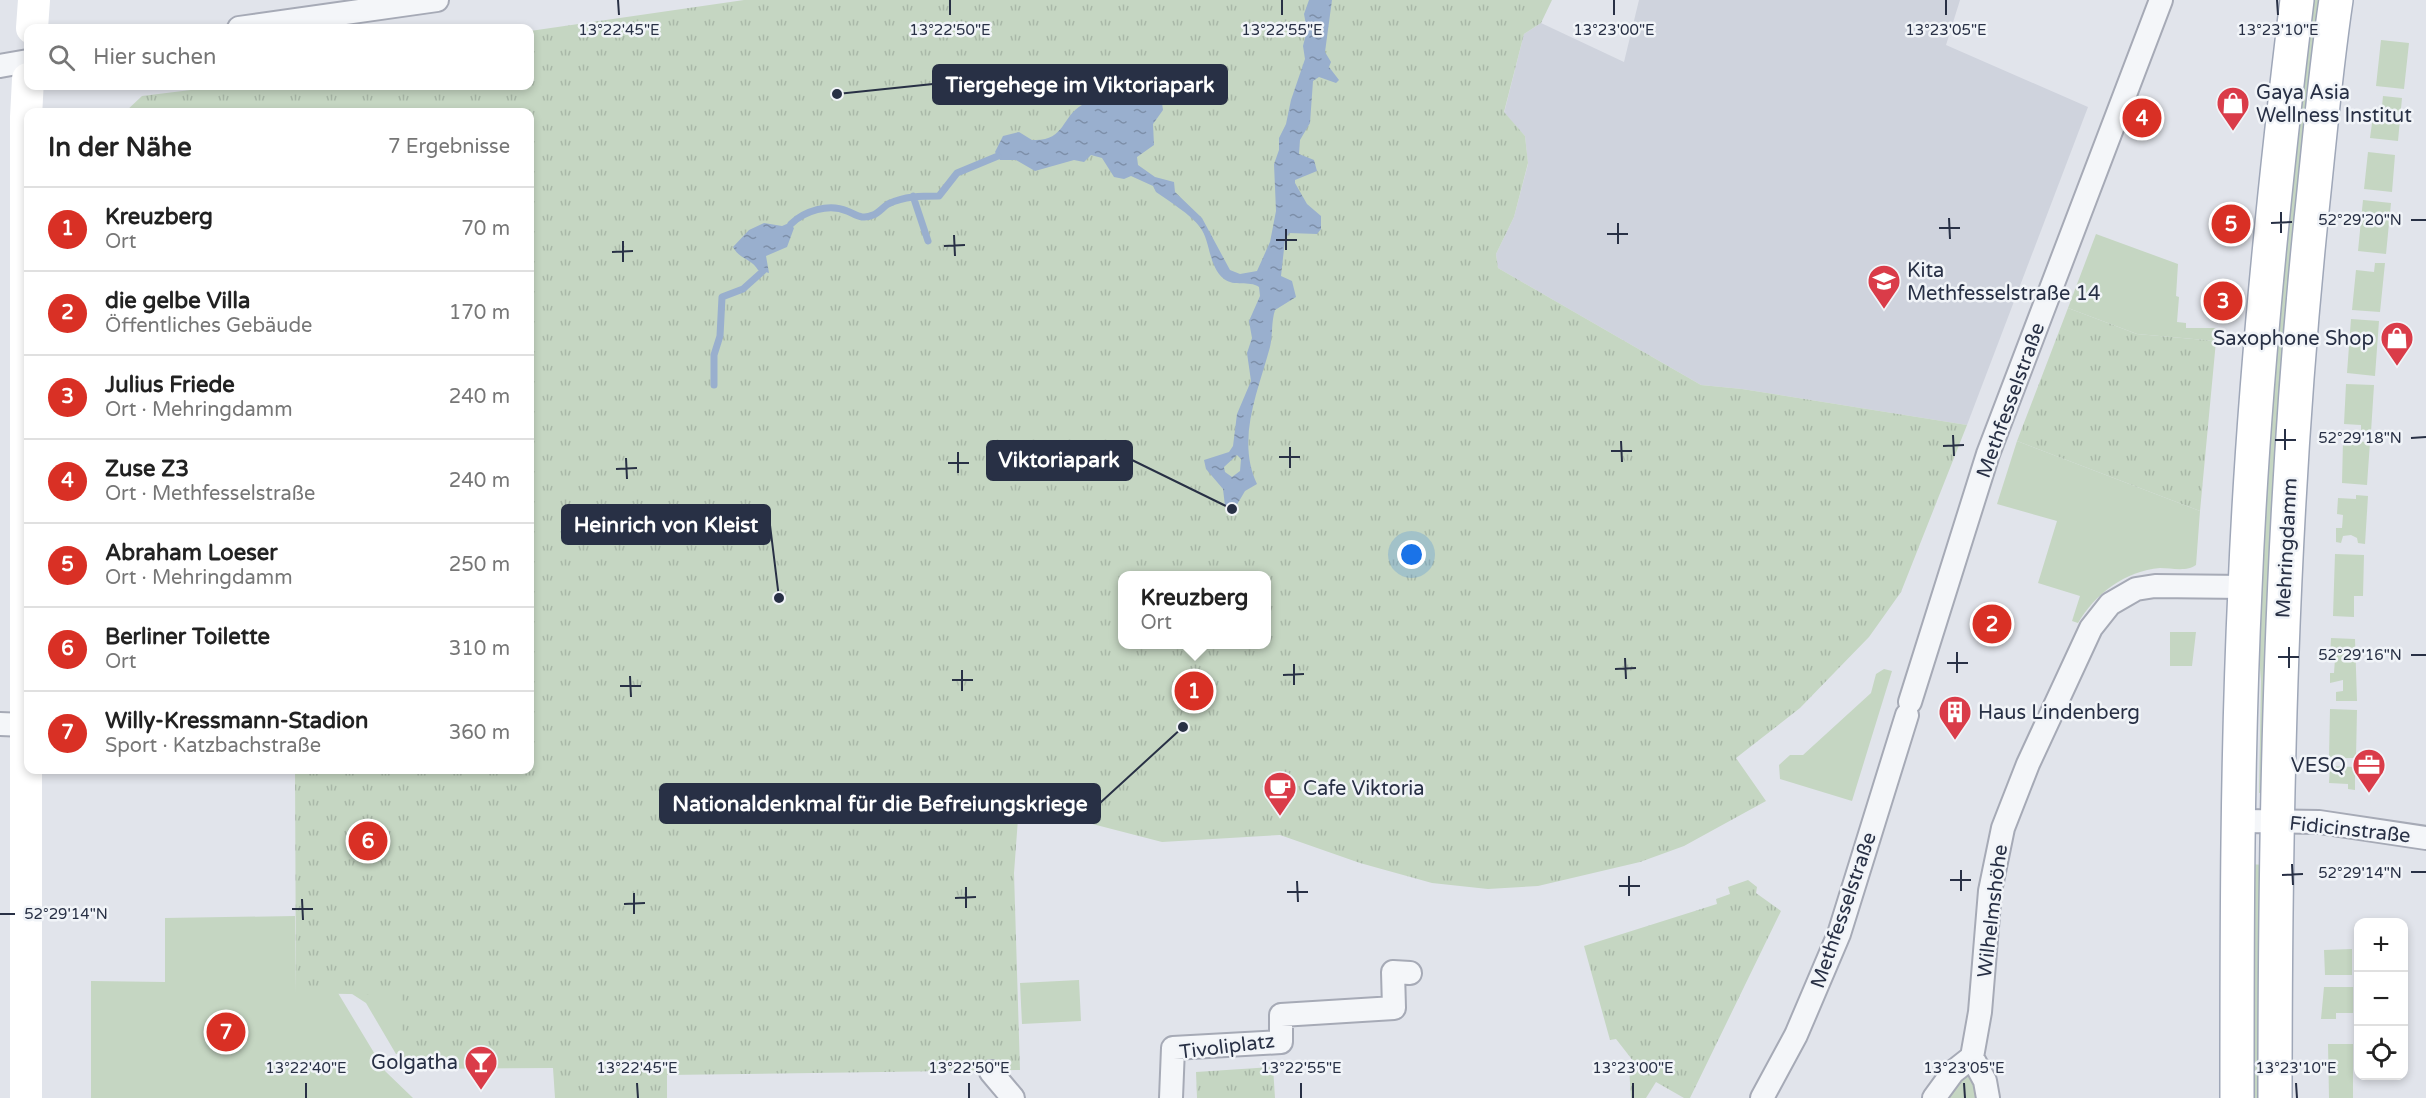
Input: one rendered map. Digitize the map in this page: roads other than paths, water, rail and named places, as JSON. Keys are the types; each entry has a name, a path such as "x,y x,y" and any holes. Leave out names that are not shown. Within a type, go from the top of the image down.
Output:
{"main road":[{"path":"32,24 34,0"},
{"name":"Mehringdamm","path":"2236,1098 2237,821 2245,586 2266,283 2298,0"},
{"name":"Mehringdamm","path":"2275,1098 2276,822 2281,631 2298,356 2320,128 2336,0"},
{"path":"26,108 27,90"},
{"path":"24,211 13,725 26,1098"}],"street":[{"path":"267,24 437,0"},
{"name":"Methfesselstraße","path":"1762,1098 1796,1035 1839,934 1988,454 2161,0"},
{"path":"0,66 24,62"},
{"name":"Wilhelmshöhe","path":"1972,1057 1980,1012 1990,891 2003,828 2028,764 2091,628 2110,604 2136,589 2156,586 2245,586"},
{"name":"Fidicinstraße","path":"2237,821 2319,822 2426,838"},
{"name":"Tivoliplatz","path":"1171,1098 1173,1048 1281,1042 1281,1015 1394,1008 1393,972 1410,973"},
{"path":"1934,1098 1953,1072 1972,1057 1985,1081 1988,1098"},
{"path":"992,1072 1013,1098"}],"water":[{"path":"1309,0 1332,0 1325,52 1331,62 1329,67 1339,80 1336,83 1319,77 1313,81 1310,123 1300,140 1299,154 1314,160 1317,171 1295,180 1307,204 1321,216 1321,229 1317,234 1289,233 1285,240 1281,276 1292,281 1296,297 1275,310 1270,347 1255,398 1249,433 1248,450 1257,484 1245,491 1235,508 1225,506 1223,489 1206,469 1204,460 1229,452 1233,446 1237,414 1251,381 1247,353 1252,338 1249,321 1260,296 1259,287 1232,283 1224,279 1215,268 1204,233 1196,222 1156,192 1153,186 1131,176 1124,179 1114,177 1102,158 1091,155 1084,162 1074,160 1035,171 1016,160 1000,160 995,152 1003,136 1019,132 1032,140 1043,140 1057,133 1075,110 1082,105 1110,99 1142,84 1162,103 1163,110 1153,124 1154,145 1137,157 1138,165 1155,177 1174,182 1175,192 1202,218 1230,270 1240,274 1257,271 1270,242 1276,211 1274,164 1279,150 1279,138 1286,124 1291,100 1305,59 1303,46 1307,30 1304,14","holes":["1237,455 1241,459 1240,471 1232,477 1225,472 1224,467"]},
{"path":"764,223 782,226 789,223 794,228 787,247 766,256 769,273 758,270 733,247 749,230"}],"waterway":[{"path":"791,224 803,215 825,208 840,209 866,217 901,199 939,196 957,173 998,156"},
{"path":"913,196 928,241"},
{"path":"714,385 714,355 720,336 722,297 743,289 763,271"}],"place":[{"name":"Tiergehege im Viktoriapark","path":"837,94"},
{"name":"Zuse Z3","path":"2142,118"},
{"name":"Gaya Asia Wellness Institut","path":"2233,132"},
{"name":"Abraham Loeser","path":"2231,224"},
{"name":"Julius Friede","path":"2223,301"},
{"name":"Kita Methfesselstraße 14","path":"1884,310"},
{"name":"Saxophone Shop","path":"2397,367"},
{"name":"Viktoriapark","path":"1232,509"},
{"name":"Heinrich von Kleist","path":"779,598"},
{"name":"die gelbe Villa","path":"1992,624"},
{"name":"Kreuzberg","path":"1194,691"},
{"name":"Nationaldenkmal für die Befreiungskriege","path":"1183,727"},
{"name":"Haus Lindenberg","path":"1955,741"},
{"name":"VESQ","path":"2369,794"},
{"name":"Cafe Viktoria","path":"1280,817"},
{"name":"Berliner Toilette","path":"368,841"},
{"name":"Willy-Kressmann-Stadion","path":"226,1032"},
{"name":"Golgatha","path":"481,1091"}]}
